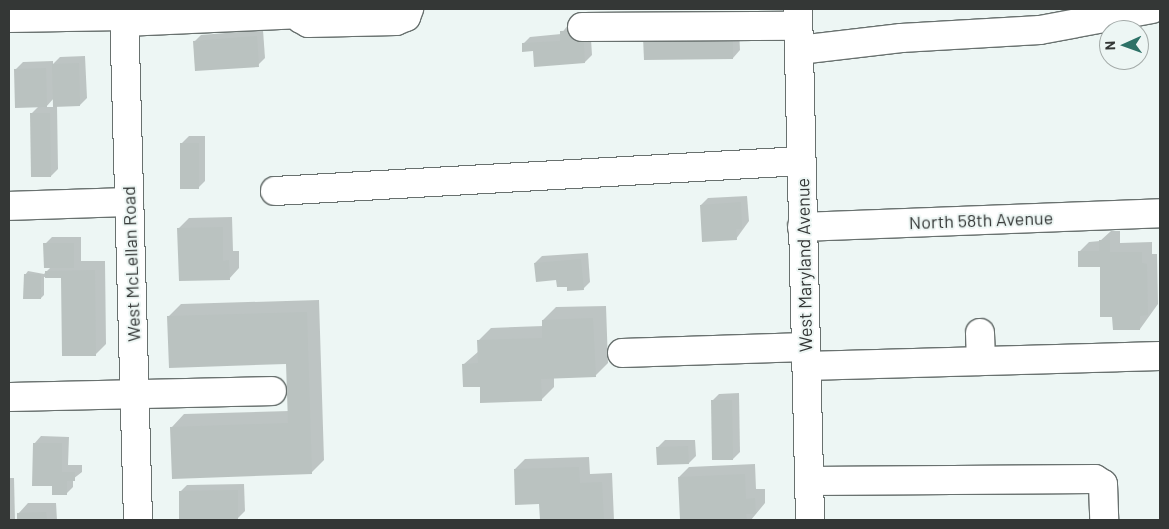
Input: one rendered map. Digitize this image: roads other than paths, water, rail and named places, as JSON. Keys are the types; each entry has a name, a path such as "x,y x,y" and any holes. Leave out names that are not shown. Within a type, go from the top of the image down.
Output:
{"street":[{"path":"9,18 297,11 308,23 396,21 406,17 409,9"},
{"path":"582,27 798,28 901,38 1040,30 1152,9"},
{"name":"West McLellan Road","path":"124,16 138,520"},
{"name":"West Maryland Avenue","path":"798,28 810,520"},
{"path":"274,191 801,162"},
{"path":"9,206 129,202"},
{"name":"North 58th Avenue","path":"802,226 1160,213"},
{"path":"980,333 981,361"},
{"path":"622,353 981,361 1160,356"},
{"path":"9,397 272,391"},
{"path":"809,481 1095,479 1104,484 1104,520"}]}
